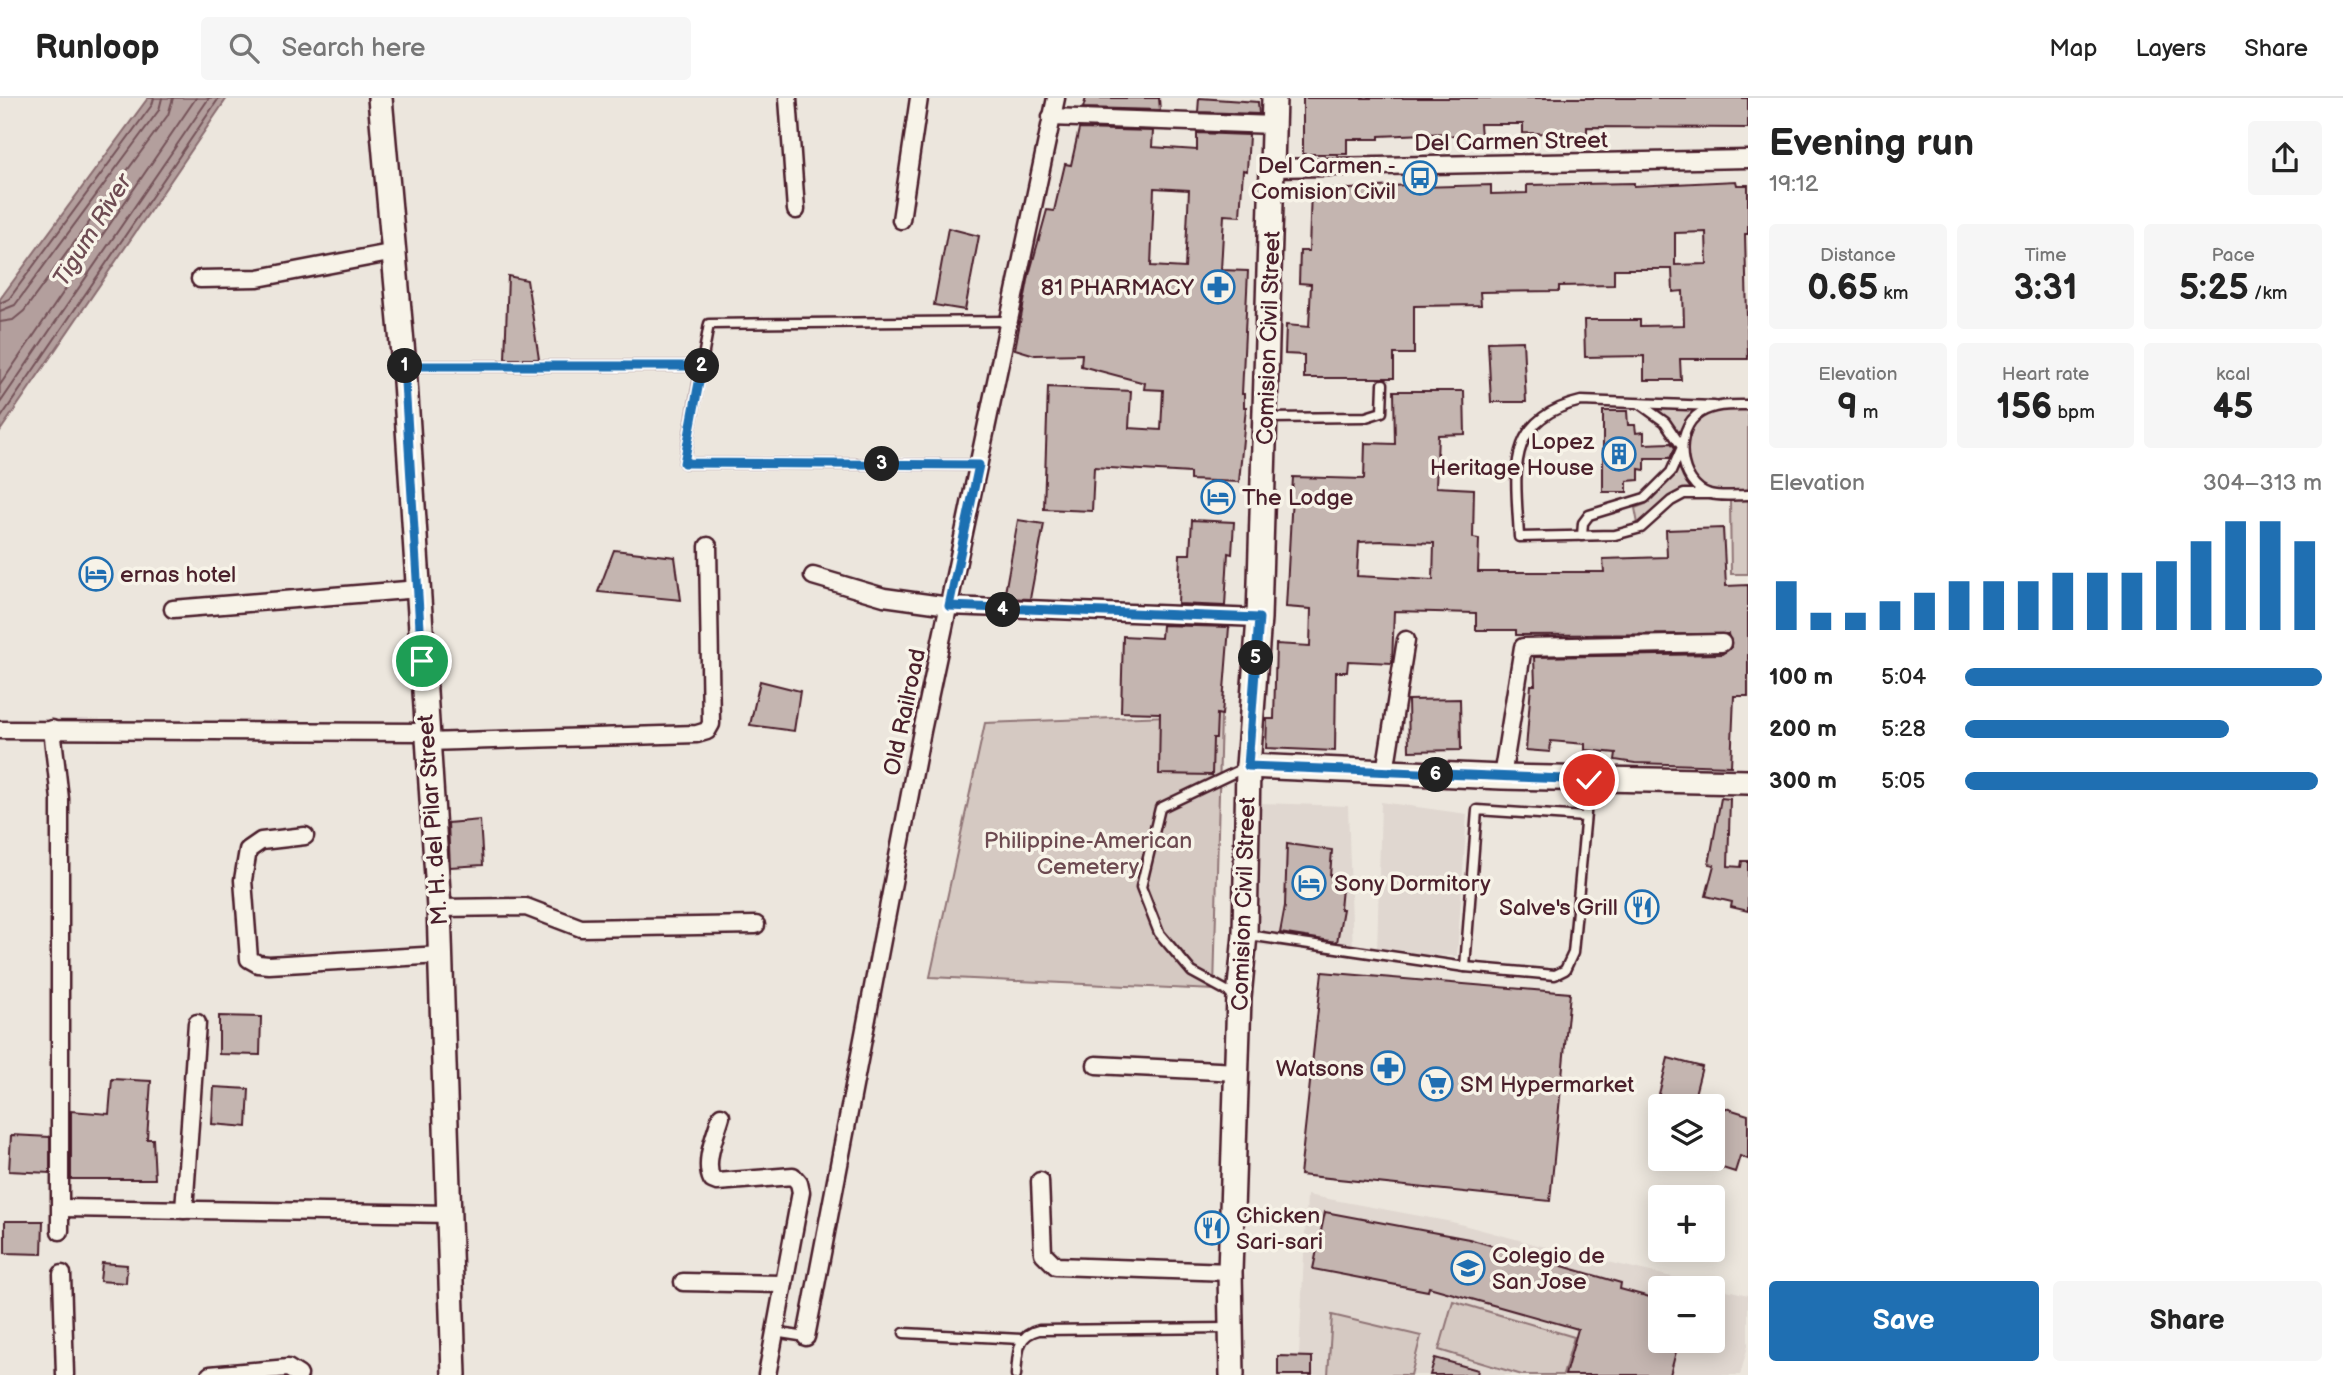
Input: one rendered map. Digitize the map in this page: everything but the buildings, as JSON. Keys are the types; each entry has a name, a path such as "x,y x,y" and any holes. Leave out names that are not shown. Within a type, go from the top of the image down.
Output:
{"main road":[{"name":"M. H. del Pilar Street","path":"380,98 404,366 439,908 451,1214 454,1375"},
{"name":"Comision Civil Street","path":"1231,1375 1230,1272 1239,997 1245,935 1248,766 1259,618 1274,98"},
{"path":"1248,766 1502,778 1748,782"}],"street":[{"path":"788,98 796,210"},
{"path":"901,220 919,98"},
{"name":"Old Railroad","path":"806,1337 949,606 1056,98"},
{"path":"1051,117 1274,125"},
{"name":"Del Carmen Street","path":"1274,168 1748,159"},
{"path":"200,279 266,277 395,252"},
{"path":"0,730 427,737 697,734 707,730 711,724 708,546"},
{"path":"813,576 884,597 949,606 1259,618"},
{"path":"173,608 419,589"},
{"path":"1385,772 1406,640"},
{"path":"1502,778 1523,647 1722,643"},
{"path":"52,729 60,799 60,1231"},
{"path":"305,836 261,841 248,850 243,880 249,959 258,964 269,965 441,955"},
{"path":"439,908 526,907 581,928 756,925"},
{"path":"184,1210 197,1023"},
{"path":"1096,1065 1238,1072"},
{"path":"721,1116 709,1160 708,1173 712,1180 717,1182 793,1176 799,1183 801,1192 767,1375"},
{"path":"1040,1181 1042,1254 1056,1266 1230,1272"},
{"path":"62,1208 451,1214"},
{"path":"62,1274 65,1375"},
{"path":"682,1282 782,1284"},
{"path":"210,1375 288,1368 299,1375"}],"lane":[{"path":"979,465 684,463 709,324 1010,321"},
{"path":"404,366 702,366"},
{"path":"1264,418 1366,417 1382,412 1383,384"},
{"path":"1748,405 1714,407 1581,401 1561,405 1543,417 1522,439 1516,465 1519,537 1615,535 1641,528 1671,501 1684,494 1748,495"},
{"path":"1638,403 1665,422 1682,447 1686,470 1694,485 1709,494"},
{"path":"1582,536 1583,523 1589,515 1632,503 1652,491 1671,472 1682,447 1687,426 1697,414 1714,407"},
{"path":"1239,997 1192,972 1160,933 1141,887 1160,808 1248,766"},
{"path":"1245,935 1465,967 1555,975 1565,970 1573,953 1589,780"},
{"path":"1465,967 1475,870 1477,810 1585,817"},
{"path":"1016,1375 1021,1339 1027,1332 1231,1328"},
{"path":"774,1332 806,1337"},
{"path":"904,1333 1021,1339"}],"shaded area":[{"path":"1381,802 1467,814 1457,956 1377,954"},
{"path":"1259,803 1348,806 1353,953 1257,945"},
{"name":"Colegio de San Jose","path":"1307,1195 1452,1222 1668,1276 1648,1276 1648,1353 1725,1353 1725,1290 1748,1295 1748,1346 1740,1375 1298,1375"}],"green space":[{"path":"1748,405 1748,495 1709,494 1686,470 1687,426 1714,406"},
{"path":"1651,407 1704,409 1681,441 1675,429"},
{"path":"1679,468 1692,489 1673,494 1638,524 1635,508 1646,504"},
{"path":"1730,500 1748,500 1748,574 1731,574"},
{"name":"Philippine-American Cemetery","path":"1221,714 1214,990 930,977 985,723"},
{"path":"1453,1301 1574,1337 1563,1375 1522,1375 1439,1350"},
{"path":"1332,1315 1421,1336 1411,1375 1328,1375"}],"water":[{"name":"Tigum River","path":"148,98 227,98 0,431 0,299"}],"place":[{"name":"Del Carmen - Comision Civil","path":"1420,178"},
{"name":"81 PHARMACY","path":"1218,287"},
{"name":"Lopez Heritage House","path":"1619,454"},
{"name":"The Lodge","path":"1218,497"},
{"name":"ernas hotel","path":"96,574"},
{"name":"Sony Dormitory","path":"1309,883"},
{"name":"Salve's Grill","path":"1642,907"},
{"name":"Watsons","path":"1388,1068"},
{"name":"SM Hypermarket","path":"1436,1084"},
{"name":"Chicken Sari-sari","path":"1212,1228"},
{"name":"Colegio de San Jose","path":"1468,1268"}],"route":[{"path":"422,661 404,366 702,366 684,463 979,465 949,606 1019,611 1259,618 1248,766 1589,780"}]}
